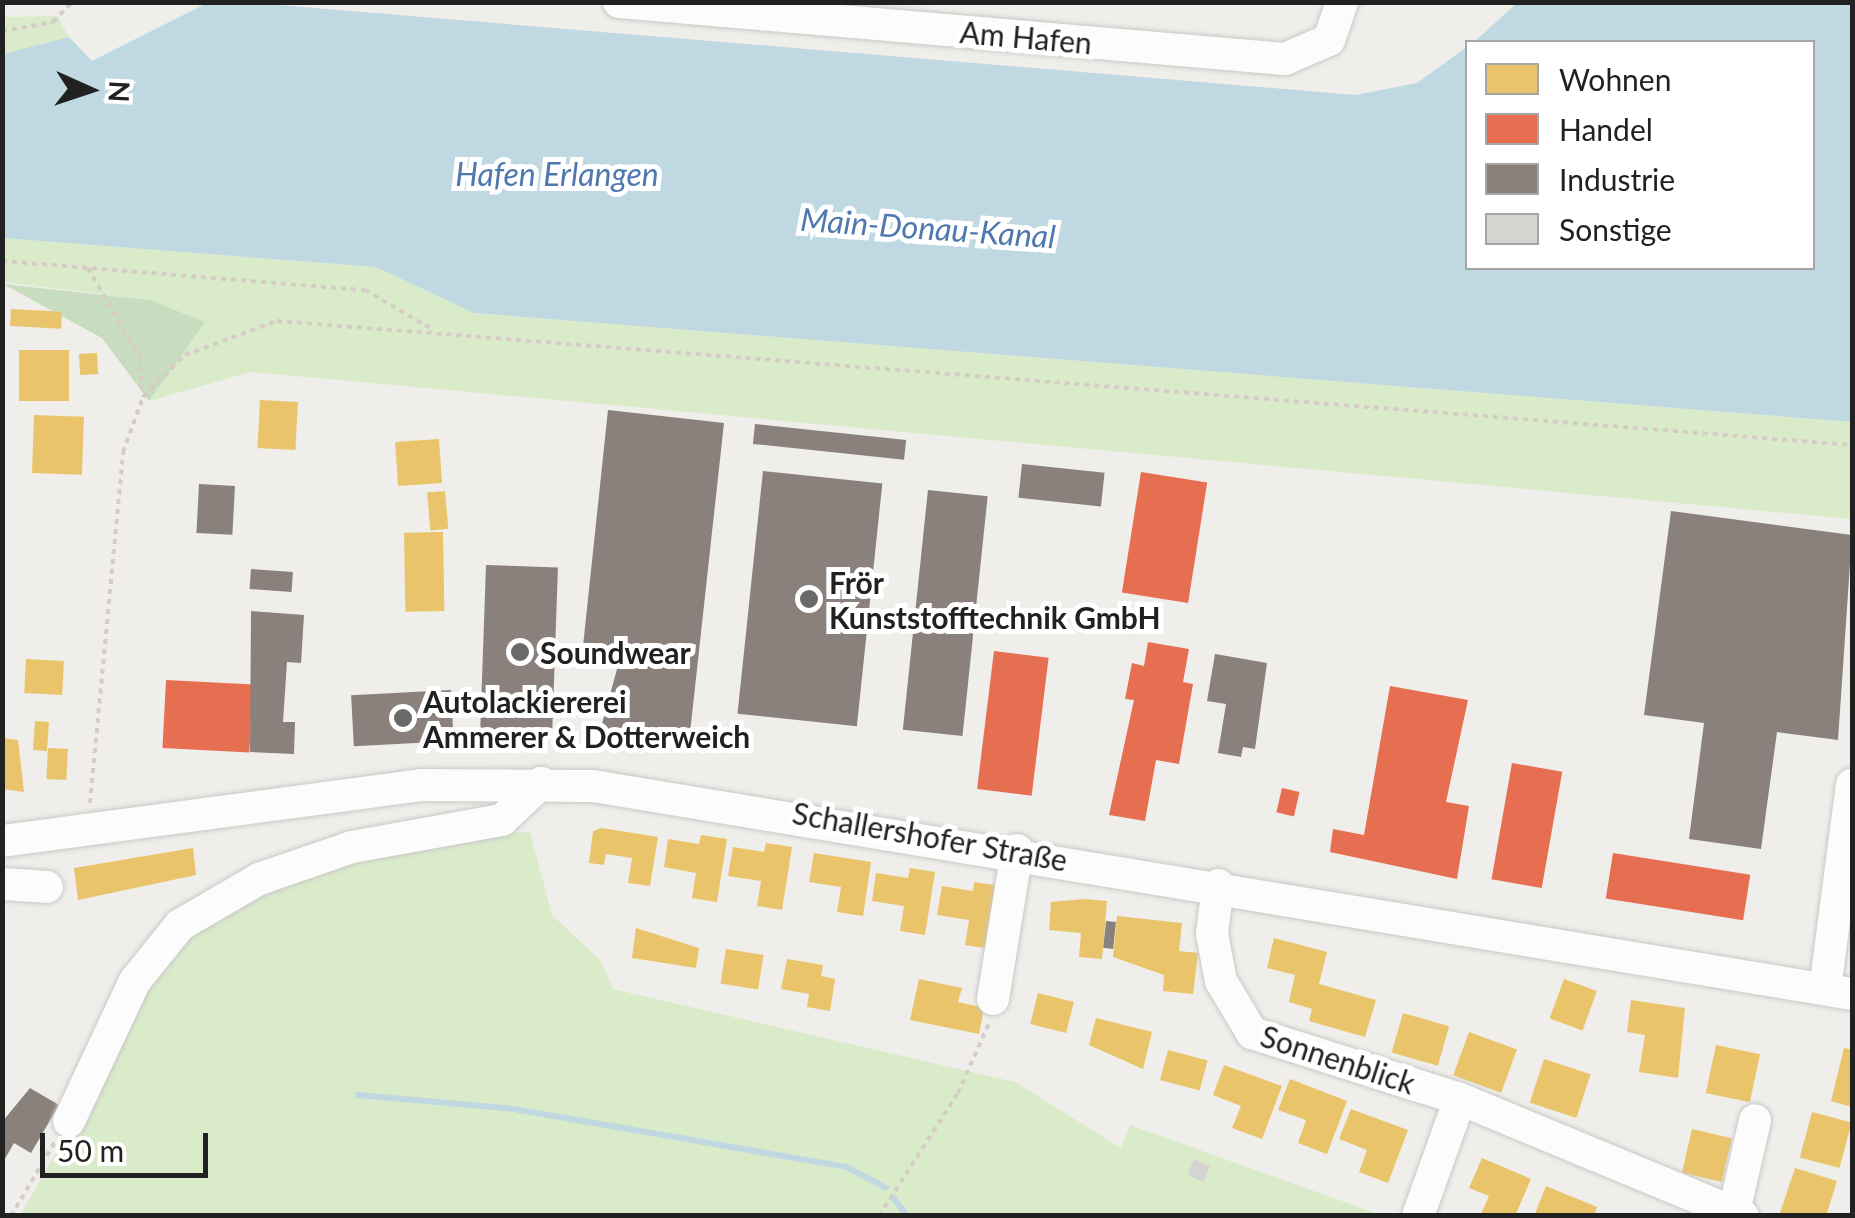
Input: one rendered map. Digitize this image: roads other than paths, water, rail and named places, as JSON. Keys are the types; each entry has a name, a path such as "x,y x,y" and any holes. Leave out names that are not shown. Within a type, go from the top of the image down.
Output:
{"street":[{"name":"Am Hafen","path":"619,2 1285,59 1329,40 1342,2"},
{"name":"Schallershofer Straße","path":"2,841 404,787 540,783 700,797 1839,992"},
{"path":"69,1121 135,980 180,924 259,880 352,846 502,820 540,783"},
{"path":"1839,992 1852,786"},
{"path":"993,999 1017,850"},
{"path":"2,884 47,887"},
{"name":"Sonnenblick","path":"1218,885 1212,934 1221,980 1252,1033 1460,1100 1739,1214 1755,1120"},
{"path":"1418,1216 1460,1100"}],"water":[{"name":"Hafen Erlangen","path":"243,2 1356,95 1417,83 1465,48 1465,270 1815,270 1815,40 1476,40 1517,3 1852,3 1852,422 474,313 376,267 3,238 3,54 69,37 92,61 207,3"}],"waterway":[{"path":"358,1095 514,1109 847,1167 886,1188"},
{"path":"893,1197 907,1216"}],"place":[{"name":"Frör Kunststofftechnik GmbH","path":"809,599"},
{"name":"Soundwear","path":"520,652"},
{"name":"Autolackiererei Ammerer & Dotterweich","path":"403,718"}],"water label":[{"name":"Main-Donau-Kanal","path":"928,228"}]}
